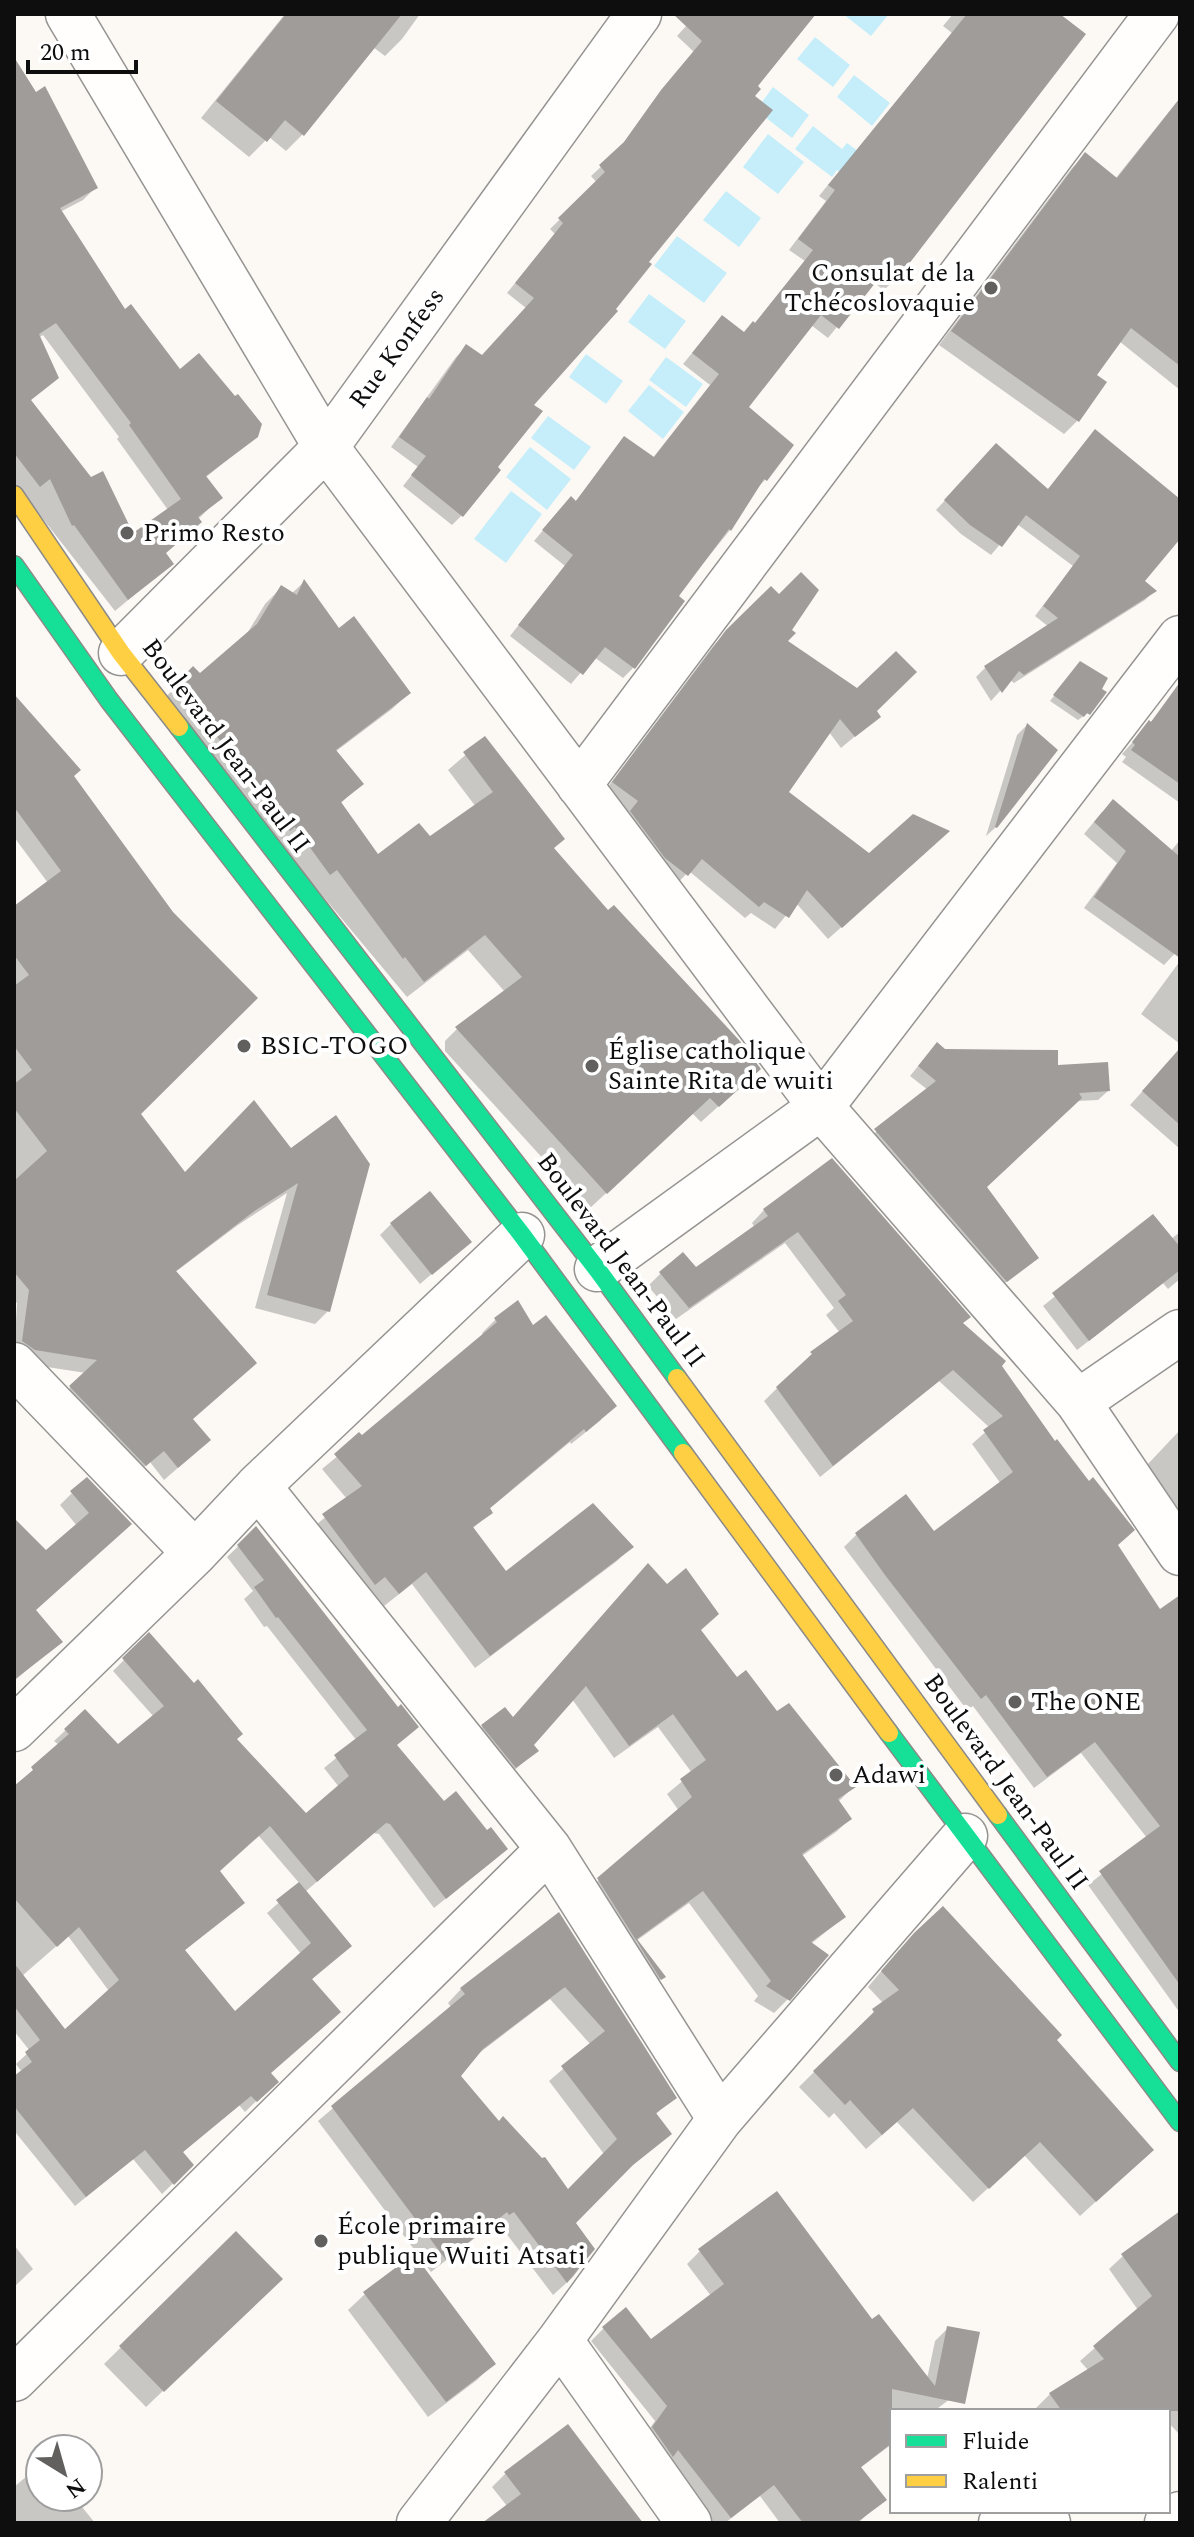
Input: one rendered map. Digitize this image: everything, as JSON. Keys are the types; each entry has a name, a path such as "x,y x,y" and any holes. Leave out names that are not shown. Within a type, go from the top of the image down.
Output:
{"main road":[{"name":"Boulevard Jean-Paul II","path":"14,495 121,653 597,1269 1180,2062"},
{"path":"14,565 109,700 522,1235 1180,2122"}],"street":[{"path":"68,14 326,447 821,1107 1078,1402 1180,1553"},
{"name":"Rue Konfess","path":"121,653 326,447 639,14"},
{"path":"579,785 1157,14"},
{"path":"597,1269 821,1107 1172,666"},
{"path":"14,1729 195,1553 258,1486 522,1235"},
{"path":"1078,1402 1180,1332"},
{"path":"14,1365 195,1553"},
{"path":"258,1486 549,1849 720,2119"},
{"path":"419,2523 560,2340 720,2119 965,1836"},
{"path":"14,2379 549,1849"},
{"path":"560,2340 689,2523"},
{"path":"1167,2523 1180,2514"},
{"path":"1001,2523 1018,2516 1048,2523"}],"water":[{"path":"843,14 889,14 871,36"},
{"path":"815,37 850,65 833,87 797,59"},
{"path":"854,75 890,103 872,126 837,97"},
{"path":"773,87 809,115 792,138 756,110"},
{"path":"813,126 842,149 847,143 884,170 867,193 837,170 832,177 795,149"},
{"path":"768,134 804,162 778,194 743,167"},
{"path":"726,191 761,218 739,247 703,220"},
{"path":"677,236 727,273 704,303 654,266"},
{"path":"649,294 686,321 665,349 628,322"},
{"path":"586,354 623,381 606,404 569,377"},
{"path":"666,357 703,384 686,407 649,380"},
{"path":"649,385 684,412 663,439 628,411"},
{"path":"548,416 591,447 574,470 531,438"},
{"path":"530,447 571,479 547,510 506,477"},
{"path":"511,491 542,514 506,563 474,539"}],"building":[{"path":"286,14 402,14 304,136 285,120 267,142 216,101"},
{"path":"673,14 816,14 758,86 761,89 755,96 773,110 649,262 652,264 616,309 618,311 534,405 543,411 463,517 411,475 426,456 399,437 466,344 482,355 534,298 515,283 563,223 558,218 605,172 599,165 624,142 661,90 702,41"},
{"path":"967,14 1060,14 1086,34 895,282 883,273 839,329 821,315 749,407 794,445 767,481 764,479 731,531 729,529 679,596 685,601 635,669 605,647 583,675 518,625 573,555 542,530 571,496 576,501 624,436 654,457 719,374 692,353 722,315 744,332 753,321 755,323 813,250 798,239 835,190 828,185"},
{"path":"14,57 36,92 45,86 98,188 60,208 125,309 131,304 180,369 199,353 262,424 258,437 206,476 223,498 198,517 202,522 166,553 174,564 128,600 72,526 50,479 40,487 14,453","holes":["56,323 131,423 129,425 181,499 133,533 103,471 91,477 31,400 59,378 39,334"]},
{"path":"1180,98 1180,366 1131,328 1097,375 1107,382 1079,422 951,331 1085,152 1117,178"},
{"path":"1095,429 1180,499 1180,539 1145,581 1157,591 1024,675 1019,671 1002,693 984,666 1058,618 1043,606 1080,556 1026,515 1002,547 970,525 944,500 996,443 1048,489"},
{"path":"801,572 819,590 792,630 796,633 788,641 857,688 896,651 917,672 877,711 881,717 855,737 840,719 789,792 869,853 913,814 950,831 842,928 807,890 789,918 764,902 759,907 702,859 688,876 665,858 630,811 638,801 612,782 726,630 771,586 779,594"},
{"path":"304,579 339,628 354,616 411,693 336,750 364,784 341,802 378,854 419,823 430,836 493,792 463,752 485,736 565,839 554,848 608,910 614,905 739,1040 761,1069 719,1107 710,1098 607,1194 455,1027 522,977 485,935 424,982 405,957 403,959 337,870 330,875 295,827 290,831 215,734 219,732 176,684 193,666 200,673 257,624 281,585 297,595"},
{"path":"1080,661 1108,678 1102,689 1107,692 1090,715 1087,713 1084,717 1053,695"},
{"path":"1180,682 1180,784 1131,750 1135,745 1132,742"},
{"path":"14,694 81,770 74,776 173,912 258,998 141,1114 185,1172 254,1100 291,1148 336,1115 370,1164 330,1312 267,1295 298,1183 253,1212 176,1271 257,1363 193,1419 211,1440 178,1468 164,1451 146,1466 69,1386 97,1360 35,1350 22,1341 29,1290 14,1272 14,1181 47,1151 14,1108 14,1084 32,1070 14,1046 14,986 29,975 14,955 14,906 61,871 14,807"},
{"path":"1027,723 1058,750 997,828 995,827"},
{"path":"1113,799 1180,857 1180,958 1094,897 1126,851 1094,822"},
{"path":"937,1042 945,1049 1058,1050 1058,1065 1108,1062 1110,1091 1079,1093 1082,1098 987,1187 1039,1258 1007,1282 874,1129 936,1081 918,1066"},
{"path":"1180,1048 1180,1125 1142,1091"},
{"path":"832,1158 971,1317 963,1323 1006,1361 1002,1366 1055,1441 1057,1439 1089,1481 1093,1477 1135,1530 1118,1545 1160,1609 1180,1595 1180,1985 1099,1871 1160,1826 1095,1742 1047,1777 986,1695 981,1699 855,1533 906,1494 934,1531 1013,1472 983,1430 1003,1416 953,1370 833,1466 776,1387 812,1354 810,1352 853,1321 838,1301 846,1295 798,1232 689,1308 659,1272 683,1252 696,1267 768,1216 763,1209"},
{"path":"430,1191 472,1242 432,1275 390,1223"},
{"path":"1153,1214 1180,1247 1180,1270 1089,1341 1052,1293"},
{"path":"518,1300 533,1325 546,1315 617,1406 586,1432 584,1429 490,1508 493,1513 473,1527 506,1571 593,1503 634,1547 490,1656 426,1572 399,1594 385,1577 375,1585 322,1514 362,1486 334,1454 359,1432 362,1435 497,1322 494,1318"},
{"path":"87,1477 132,1524 36,1610 63,1642 14,1680 14,1518 46,1550 89,1513 70,1491"},
{"path":"256,1526 398,1707 401,1704 419,1727 397,1745 444,1801 456,1791 487,1830 491,1827 508,1849 446,1899 390,1824 386,1823 317,1882 270,1826 220,1871 245,1903 185,1950 235,2011 311,1943 276,1900 299,1882 352,1946 312,1979 341,2012 271,2073 279,2082 257,2102 251,2096 183,2152 194,2165 174,2185 145,2150 86,2197 14,2106 14,2076 32,2062 25,2052 40,2040 14,2006 14,1963 65,2029 119,1980 79,1927 57,1947 14,1898 14,1786 69,1734 64,1729 85,1709 118,1744 164,1706 122,1658 149,1632 194,1683 198,1679 243,1734 237,1739 306,1813 349,1776 334,1755 367,1730 254,1587 264,1580 237,1545"},
{"path":"648,1563 667,1584 686,1568 719,1614 701,1630 737,1677 746,1670 777,1711 789,1703 856,1787 838,1799 852,1819 802,1854 846,1917 811,1942 829,1955 790,2001 766,1986 771,1981 703,1891 637,1939 666,1977 661,1980 597,1878 692,1797 680,1779 706,1760 673,1714 629,1746 586,1686 534,1745 539,1751 516,1768 481,1725 505,1707 513,1717"},
{"path":"943,1906 1062,2035 1057,2040 1154,2150 1096,2202 1040,2142 989,2189 913,2108 882,2135 850,2100 845,2105 813,2071 874,2012 872,2009 899,1990 881,1971"},
{"path":"559,1912 677,2098 656,2113 672,2134 633,2165 576,2223 595,2249 567,2283 514,2212 509,2215 507,2212 446,2260 331,2106 465,1994 460,1988","holes":["565,1987 605,2031 561,2066 617,2139 568,2189 545,2157 542,2158 503,2116 499,2121 461,2076 483,2049"]},
{"path":"777,2191 872,2319 879,2314 935,2386 947,2326 980,2332 965,2404 892,2389 890,2445 861,2467 887,2500 856,2523 803,2523 774,2485 731,2518 678,2450 673,2457 652,2427 667,2406 602,2327 626,2307 651,2339 724,2284 698,2249"},
{"path":"1180,2211 1180,2411 1061,2409 1049,2393 1104,2359 1093,2346 1152,2296 1121,2254"},
{"path":"236,2231 283,2279 164,2392 119,2346"},
{"path":"414,2254 496,2364 446,2402 363,2292"},
{"path":"568,2424 643,2523 482,2523 521,2494 504,2472"}],"traffic: fast":[{"path":"14,565 109,700 522,1235 683,1453"},
{"path":"179,727 597,1269 677,1378"},
{"path":"889,1733 1180,2122"},
{"path":"998,1815 1180,2062"}],"traffic: slow":[{"path":"14,495 121,653 179,727"},
{"path":"677,1378 998,1815"},
{"path":"683,1453 889,1733"}],"place":[{"name":"Consulat de la Tchécoslovaquie","path":"991,288"},
{"name":"Primo Resto","path":"127,533"},
{"name":"BSIC-TOGO","path":"244,1046"},
{"name":"Église catholique Sainte Rita de wuiti","path":"592,1066"},
{"name":"The ONE","path":"1015,1702"},
{"name":"Adawi","path":"836,1775"},
{"name":"École primaire publique Wuiti Atsati","path":"321,2241"}]}
